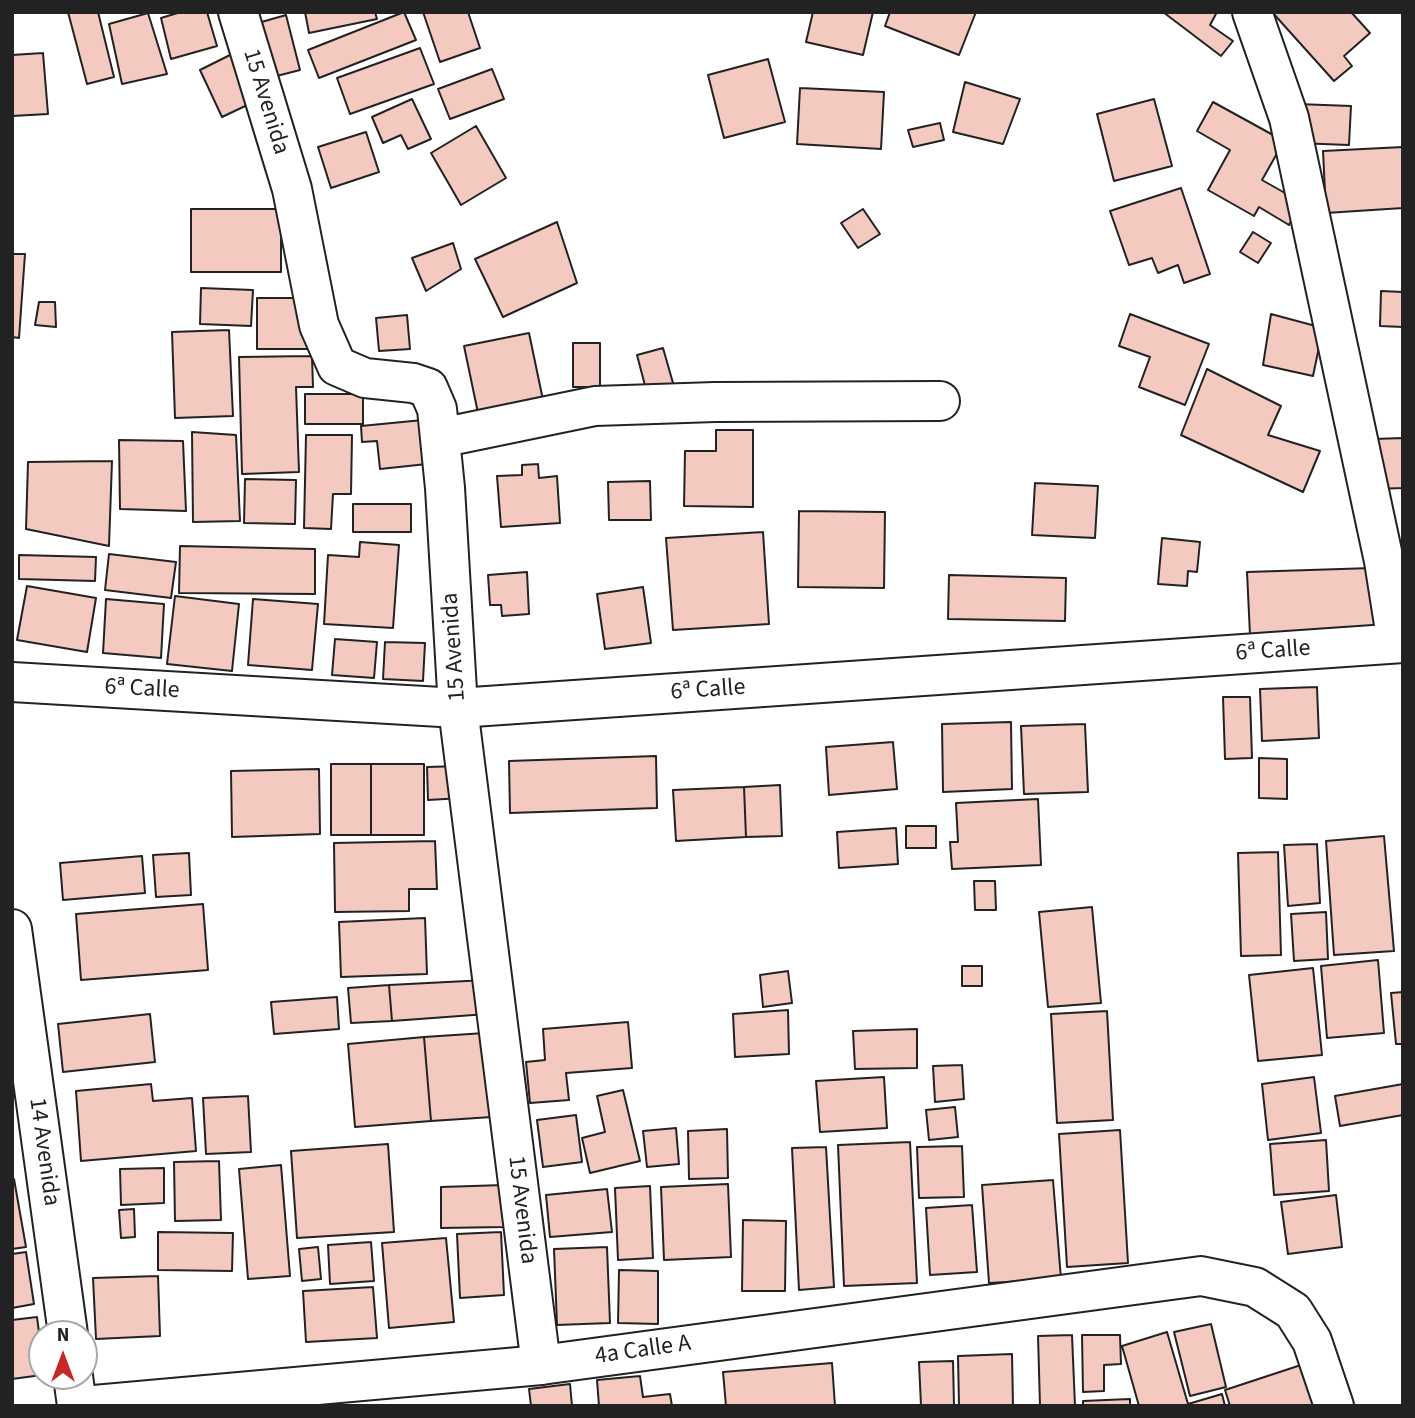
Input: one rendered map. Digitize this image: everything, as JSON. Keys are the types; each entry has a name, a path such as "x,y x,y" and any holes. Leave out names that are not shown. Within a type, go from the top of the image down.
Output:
{"street":[{"name":"15 Avenida","path":"238,12 292,189 319,325 337,366 365,378 413,383 428,388 437,409 445,488 458,708 541,1365"},
{"path":"1252,12 1289,118 1400,643"},
{"path":"440,438 595,406 715,402 940,401"},
{"name":"6ª Calle","path":"12,682 458,708 1400,643"},
{"name":"14 Avenida","path":"12,929 66,1320"},
{"name":"4a Calle A","path":"83,1406 541,1365 1201,1276 1255,1287 1293,1311 1312,1341 1334,1406"}],"building":[{"path":"68,12 98,12 114,77 87,84"},
{"path":"181,12 207,12 217,46 171,59 161,18"},
{"path":"305,12 375,12 377,19 309,33"},
{"path":"404,12 416,40 319,78 308,50"},
{"path":"423,12 468,12 480,48 440,62"},
{"path":"813,12 873,12 863,55 806,42"},
{"path":"890,12 976,12 959,55 885,26"},
{"path":"1163,12 1217,12 1210,25 1233,41 1221,56"},
{"path":"1272,12 1351,12 1370,33 1344,56 1352,66 1334,81"},
{"path":"148,13 167,74 122,84 109,24"},
{"path":"286,15 300,70 265,79 251,25"},
{"path":"420,48 434,84 350,114 337,78"},
{"path":"238,51 260,99 222,117 200,70"},
{"path":"43,53 48,114 12,116 12,55"},
{"path":"768,59 785,122 724,138 708,75"},
{"path":"492,69 504,99 450,119 438,89"},
{"path":"965,82 1020,99 1003,144 953,132"},
{"path":"800,88 884,92 881,149 797,144"},
{"path":"412,99 431,139 408,149 401,135 383,143 372,117"},
{"path":"1154,99 1172,166 1114,181 1097,114"},
{"path":"1213,102 1284,141 1262,180 1301,202 1289,225 1259,207 1254,216 1208,190 1230,150 1197,131"},
{"path":"1297,104 1351,106 1349,145 1296,143"},
{"path":"940,123 944,140 913,147 908,130"},
{"path":"476,126 506,178 461,205 431,153"},
{"path":"366,132 379,172 331,188 318,147"},
{"path":"1403,147 1403,208 1326,213 1323,151"},
{"path":"1181,188 1210,274 1184,283 1178,265 1158,273 1152,258 1129,265 1110,211"},
{"path":"191,209 281,209 281,272 191,272"},
{"path":"863,209 880,234 858,248 841,223"},
{"path":"557,222 577,283 503,317 475,259"},
{"path":"1253,232 1271,243 1258,263 1240,252"},
{"path":"453,243 461,269 426,291 412,258"},
{"path":"12,254 25,254 19,338 12,337"},
{"path":"201,288 253,290 251,326 200,324"},
{"path":"1381,291 1403,292 1403,327 1380,326"},
{"path":"257,298 307,298 307,349 257,349"},
{"path":"39,302 55,302 56,327 35,325"},
{"path":"1130,314 1209,344 1185,405 1139,387 1150,357 1119,346"},
{"path":"1271,314 1323,328 1313,376 1263,365"},
{"path":"407,315 410,349 379,351 376,318"},
{"path":"229,330 233,416 175,418 172,332"},
{"path":"529,333 543,400 478,413 464,346"},
{"path":"573,343 600,343 600,387 573,387"},
{"path":"663,348 675,390 648,397 637,355"},
{"path":"312,356 313,387 296,387 299,472 242,474 239,357"},
{"path":"1207,369 1281,406 1268,435 1320,451 1303,492 1181,435"},
{"path":"305,394 363,394 363,424 305,424"},
{"path":"423,420 427,464 380,469 377,441 362,442 361,426"},
{"path":"716,430 753,430 753,507 684,506 685,451 716,451"},
{"path":"192,432 236,435 240,521 193,522"},
{"path":"306,435 352,435 351,494 333,494 331,529 304,528"},
{"path":"1403,438 1403,488 1376,489 1374,439"},
{"path":"119,440 183,441 186,511 120,509"},
{"path":"112,461 109,546 26,529 28,462"},
{"path":"538,464 539,478 557,476 560,523 501,527 497,476 522,475 522,465"},
{"path":"245,479 296,480 295,524 244,523"},
{"path":"650,481 651,520 609,520 608,482"},
{"path":"1035,483 1098,486 1095,538 1032,535"},
{"path":"353,504 411,504 411,532 353,532"},
{"path":"799,511 885,512 884,588 798,587"},
{"path":"763,532 769,624 673,630 666,538"},
{"path":"1162,538 1200,542 1197,572 1188,571 1187,586 1158,584"},
{"path":"360,542 399,545 393,628 324,624 328,555 359,557"},
{"path":"180,546 315,549 315,594 179,593"},
{"path":"109,554 176,562 171,598 105,590"},
{"path":"19,555 96,557 95,581 19,579"},
{"path":"1372,568 1375,630 1250,635 1247,572"},
{"path":"527,572 529,614 502,616 501,605 490,605 488,575"},
{"path":"949,575 1066,578 1065,621 948,619"},
{"path":"27,586 96,598 87,652 17,640"},
{"path":"643,587 651,643 605,649 597,594"},
{"path":"175,596 239,604 232,671 167,664"},
{"path":"106,599 164,604 161,658 103,653"},
{"path":"253,599 318,604 312,670 248,665"},
{"path":"335,639 377,642 374,678 332,675"},
{"path":"385,642 425,643 423,681 383,679"},
{"path":"1317,687 1319,738 1262,741 1260,689"},
{"path":"1223,697 1250,697 1252,758 1225,759"},
{"path":"1011,722 1012,789 943,792 942,724"},
{"path":"1085,724 1088,792 1024,794 1021,726"},
{"path":"893,742 897,789 829,795 826,747"},
{"path":"656,756 657,808 510,813 509,761"},
{"path":"1259,758 1287,759 1287,799 1259,798"},
{"path":"331,764 371,764 371,835 331,835"},
{"path":"371,764 424,764 424,835 371,835"},
{"path":"461,766 462,798 428,800 427,767"},
{"path":"319,769 320,834 232,837 231,771"},
{"path":"780,785 782,836 746,837 744,787"},
{"path":"744,787 746,837 676,841 673,790"},
{"path":"1038,799 1041,865 952,869 950,842 958,842 956,803"},
{"path":"906,826 936,826 936,848 906,848"},
{"path":"896,828 898,864 839,868 837,832"},
{"path":"1384,836 1394,951 1334,955 1326,841"},
{"path":"435,841 437,889 409,889 409,911 335,912 334,843"},
{"path":"1317,844 1320,903 1288,906 1284,845"},
{"path":"1278,852 1281,955 1241,956 1238,853"},
{"path":"189,853 191,895 156,897 153,855"},
{"path":"142,856 145,893 63,900 60,863"},
{"path":"974,881 995,881 996,910 975,910"},
{"path":"203,904 208,970 81,980 76,914"},
{"path":"1092,907 1101,1003 1048,1007 1039,912"},
{"path":"1326,912 1328,959 1294,961 1291,914"},
{"path":"425,918 427,974 341,977 339,922"},
{"path":"1378,960 1384,1033 1327,1038 1321,966"},
{"path":"962,966 982,966 982,986 962,986"},
{"path":"1313,968 1322,1055 1258,1061 1249,975"},
{"path":"788,971 792,1003 763,1007 760,975"},
{"path":"486,980 487,1014 392,1021 389,985"},
{"path":"389,985 392,1021 351,1023 348,988"},
{"path":"1403,992 1403,1044 1396,1044 1391,993"},
{"path":"337,997 339,1029 274,1034 271,1002"},
{"path":"788,1010 789,1054 735,1057 733,1014"},
{"path":"1107,1011 1113,1120 1057,1123 1051,1014"},
{"path":"150,1014 155,1062 63,1072 58,1024"},
{"path":"628,1022 632,1068 566,1073 569,1100 530,1103 526,1062 545,1060 543,1029"},
{"path":"917,1029 917,1068 855,1069 853,1031"},
{"path":"485,1033 492,1117 431,1121 424,1037"},
{"path":"424,1037 431,1121 355,1127 348,1044"},
{"path":"962,1065 964,1099 935,1102 933,1066"},
{"path":"884,1077 887,1128 820,1132 816,1081"},
{"path":"1314,1077 1321,1133 1268,1140 1262,1084"},
{"path":"151,1084 153,1101 192,1098 196,1151 81,1161 76,1091"},
{"path":"1403,1084 1403,1115 1340,1126 1335,1096"},
{"path":"623,1090 640,1161 590,1173 582,1138 605,1132 597,1096"},
{"path":"248,1096 251,1152 206,1154 203,1098"},
{"path":"955,1107 958,1137 929,1140 926,1110"},
{"path":"576,1115 582,1162 543,1167 537,1120"},
{"path":"676,1128 679,1164 647,1167 643,1131"},
{"path":"727,1129 728,1178 689,1179 688,1131"},
{"path":"1120,1130 1128,1263 1067,1267 1059,1134"},
{"path":"1326,1140 1329,1191 1274,1195 1270,1144"},
{"path":"910,1142 917,1283 844,1286 838,1145"},
{"path":"388,1144 394,1232 297,1238 291,1151"},
{"path":"962,1146 964,1197 919,1198 917,1147"},
{"path":"826,1147 834,1287 799,1290 792,1148"},
{"path":"219,1161 221,1220 175,1221 174,1162"},
{"path":"281,1165 290,1276 248,1279 239,1169"},
{"path":"164,1168 164,1203 121,1205 120,1169"},
{"path":"12,1179 26,1247 12,1249"},
{"path":"1053,1180 1061,1279 989,1283 982,1185"},
{"path":"728,1184 731,1257 664,1260 661,1187"},
{"path":"504,1185 505,1227 441,1228 441,1187"},
{"path":"650,1186 653,1258 618,1260 615,1188"},
{"path":"607,1189 612,1232 550,1237 546,1195"},
{"path":"1336,1195 1342,1247 1288,1254 1281,1202"},
{"path":"972,1205 977,1272 930,1275 926,1208"},
{"path":"134,1209 135,1237 121,1238 119,1210"},
{"path":"743,1220 786,1221 785,1291 742,1291"},
{"path":"158,1232 233,1233 232,1271 158,1270"},
{"path":"501,1232 504,1295 460,1298 457,1234"},
{"path":"446,1238 454,1322 389,1328 382,1243"},
{"path":"371,1242 374,1281 330,1284 328,1245"},
{"path":"318,1247 321,1279 302,1281 299,1249"},
{"path":"607,1247 610,1323 557,1325 554,1249"},
{"path":"26,1252 34,1304 12,1308 12,1254"},
{"path":"619,1270 658,1271 658,1324 618,1323"},
{"path":"158,1276 160,1336 98,1339 93,1278"},
{"path":"373,1287 377,1338 306,1342 303,1291"},
{"path":"37,1317 37,1320 28,1320 28,1377 12,1379 12,1320"},
{"path":"1211,1324 1226,1387 1190,1396 1174,1332"},
{"path":"1167,1332 1188,1404 1222,1394 1225,1406 1139,1406 1122,1346"},
{"path":"1072,1335 1075,1406 1040,1406 1038,1336"},
{"path":"1082,1335 1120,1335 1121,1364 1104,1365 1104,1391 1083,1392"},
{"path":"1012,1354 1013,1406 959,1406 958,1356"},
{"path":"953,1361 954,1406 921,1406 919,1362"},
{"path":"832,1363 835,1406 726,1406 723,1372"},
{"path":"1307,1363 1321,1406 1230,1406 1225,1390"},
{"path":"640,1376 643,1397 670,1394 672,1406 599,1406 597,1380"},
{"path":"570,1384 572,1406 531,1406 529,1389"},
{"path":"1130,1399 1130,1406 1083,1406 1083,1401"}]}
